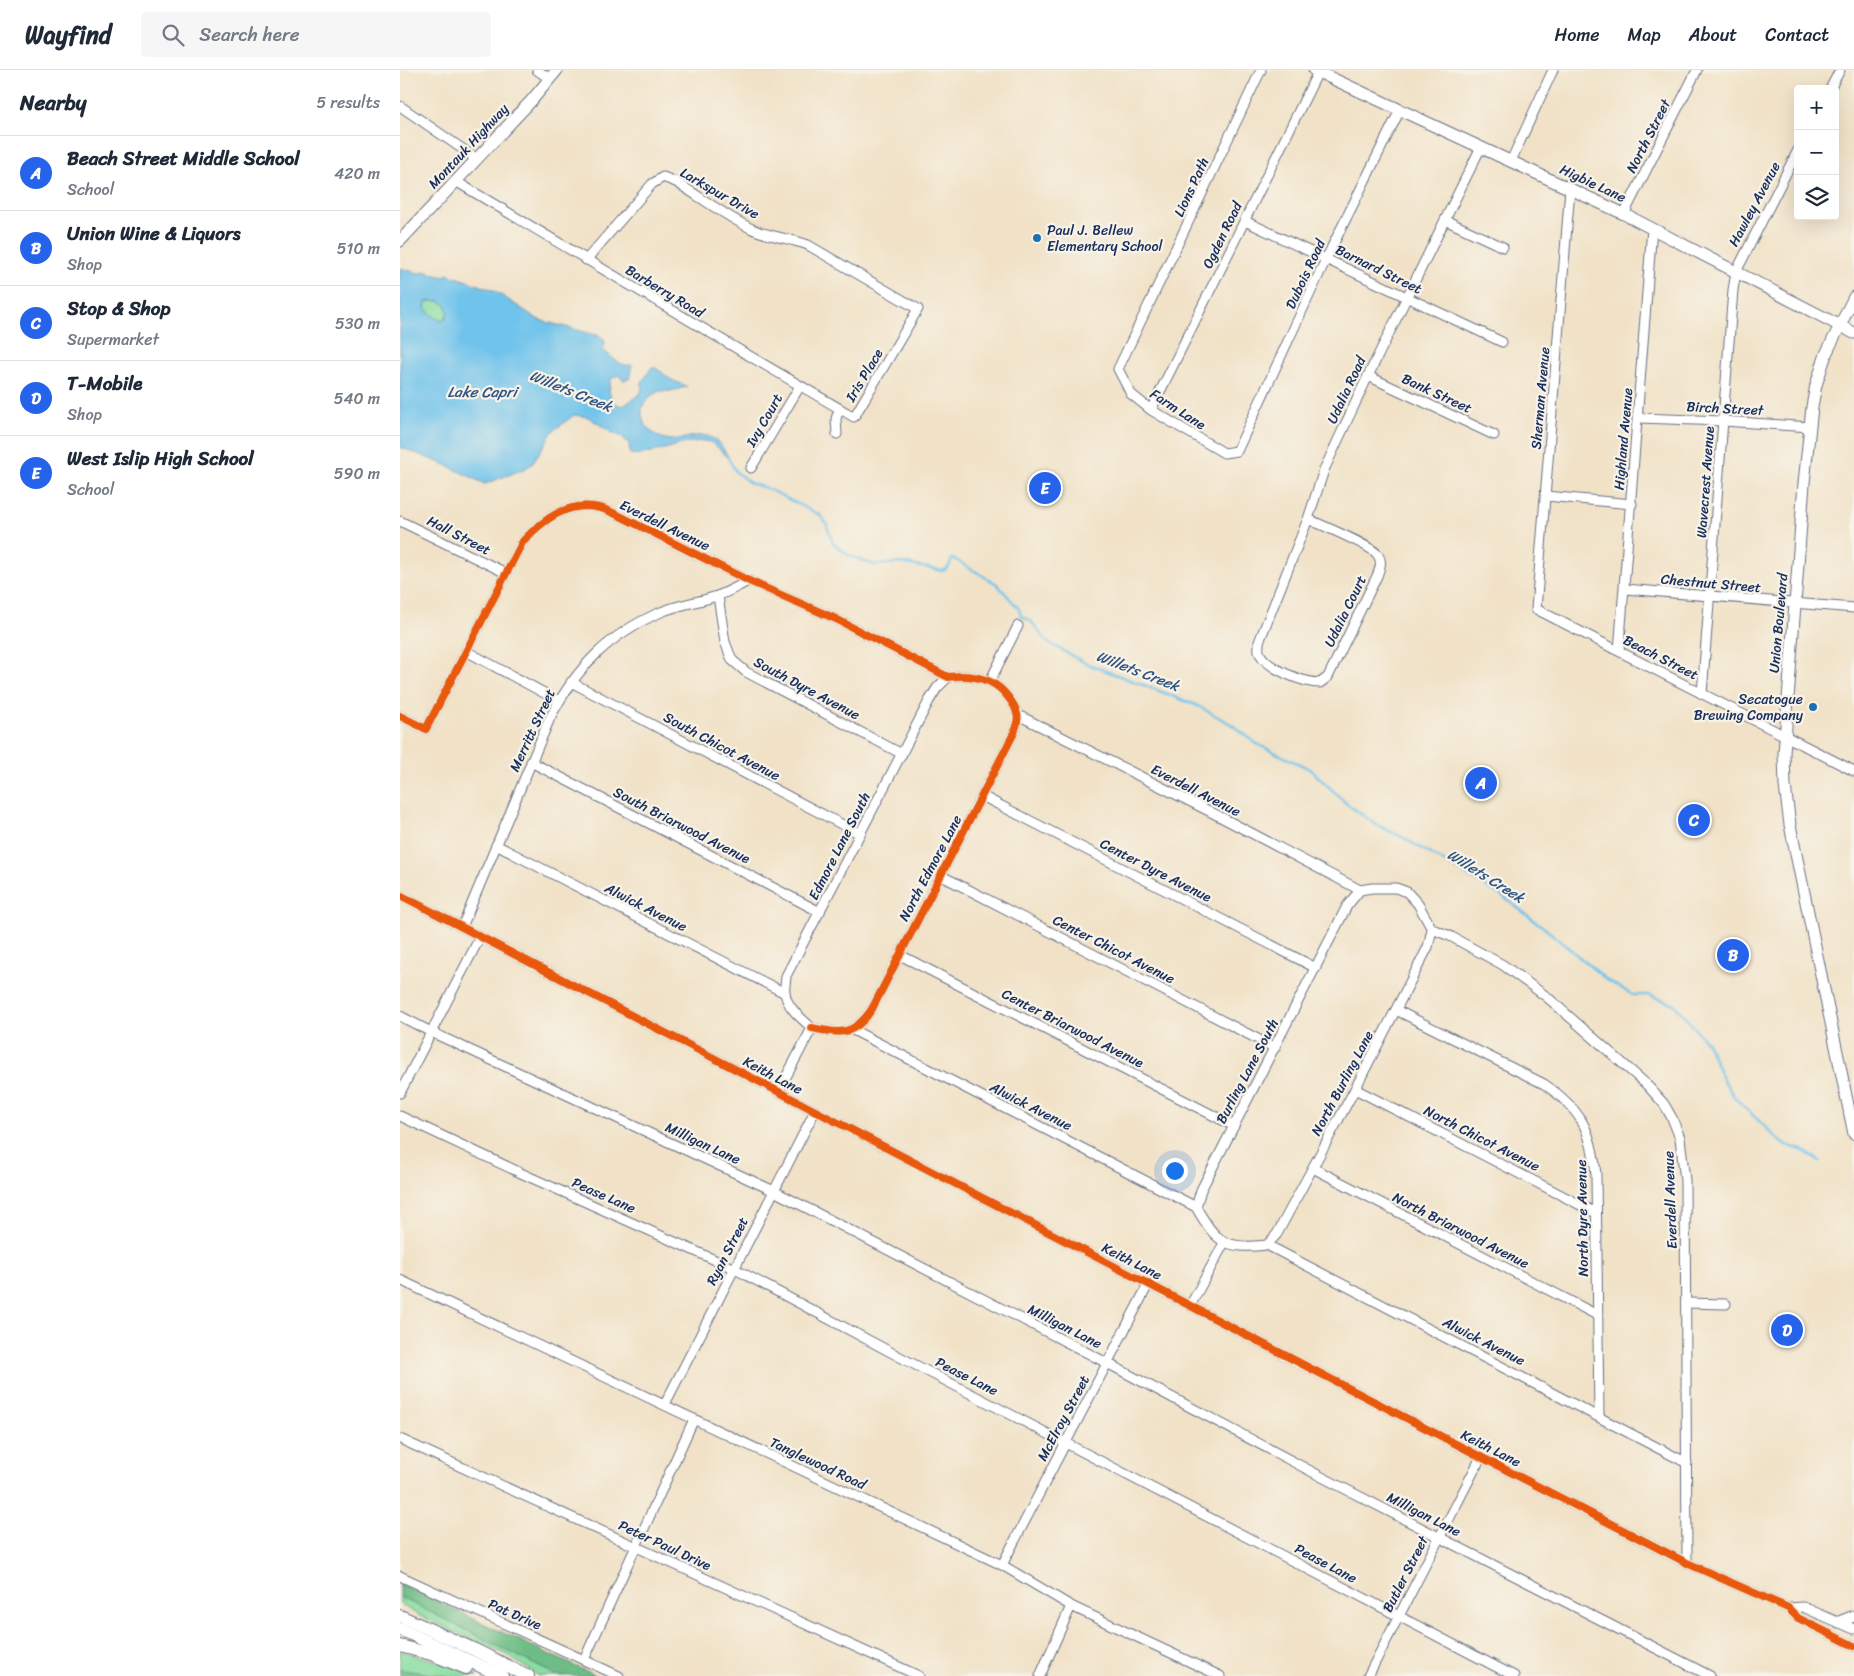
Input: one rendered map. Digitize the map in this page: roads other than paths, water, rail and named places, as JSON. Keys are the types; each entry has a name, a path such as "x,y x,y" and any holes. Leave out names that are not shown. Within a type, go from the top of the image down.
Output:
{"highway":[{"path":"400,1609 446,1636"},
{"path":"400,1616 528,1676"},
{"path":"400,1629 502,1676"},
{"path":"400,1646 431,1654 487,1676"}],"main road":[{"name":"Higbie Lane","path":"1320,71 1624,214 1854,333"},
{"name":"Montauk Highway","path":"400,240 457,182 553,74"},
{"name":"Union Boulevard","path":"1854,297 1830,345 1818,378 1810,427 1784,736 1785,786 1790,825 1854,1134"},
{"path":"1839,1622 1854,1616"}],"street":[{"path":"537,70 553,74"},
{"name":"Lions Path","path":"1118,369 1261,70"},
{"path":"1511,161 1553,70"},
{"name":"North Street","path":"1624,214 1697,70"},
{"path":"1832,85 1840,70"},
{"name":"Ogden Road","path":"1151,410 1320,71"},
{"path":"400,106 478,159"},
{"name":"Dubois Road","path":"1237,451 1326,259 1400,110"},
{"name":"Udalia Road","path":"1259,653 1258,642 1308,519 1324,470 1480,147"},
{"name":"Hawley Avenue","path":"1736,272 1794,158"},
{"name":"Larkspur Drive","path":"586,260 652,184 663,177 676,182 751,228 768,235 792,238 808,245 918,309"},
{"name":"Barberry Road","path":"457,182 839,409"},
{"name":"Sherman Avenue","path":"1536,609 1570,189"},
{"path":"1444,220 1503,247"},
{"name":"Barnard Street","path":"1244,221 1502,342"},
{"name":"Highland Avenue","path":"1619,651 1639,418 1652,228"},
{"name":"Wavecrest Avenue","path":"1702,694 1733,290 1736,272"},
{"name":"Iris Place","path":"837,434 836,420 839,409 854,417 918,309"},
{"name":"Farm Lane","path":"1118,369 1131,394 1151,410 1224,453 1237,451"},
{"name":"Bank Street","path":"1368,376 1494,435"},
{"name":"Ivy Court","path":"751,468 800,386"},
{"name":"Birch Street","path":"1639,418 1810,427"},
{"path":"1546,496 1632,504"},
{"name":"Everdell Avenue","path":"400,716 426,729 523,541 540,524 554,514 577,507 599,508 618,515 749,582 836,619 948,677 965,675 990,681"},
{"name":"Udalia Court","path":"1259,653 1268,664 1303,680 1320,683 1328,677 1377,576 1381,564 1378,554 1308,519"},
{"name":"Hall Street","path":"400,521 506,573"},
{"name":"Merritt Street","path":"462,927 531,762 559,701 583,666 619,635 638,623 663,611 718,596 749,582"},
{"name":"Chestnut Street","path":"1625,589 1854,608"},
{"name":"South Dyre Avenue","path":"718,596 725,642 732,660 746,672 902,754"},
{"name":"Beach Street","path":"1536,609 1854,770"},
{"path":"1018,626 990,681 1003,690 1014,705 1018,715"},
{"path":"466,651 559,701"},
{"name":"Edmore Lane South","path":"785,993 786,976 929,702 948,677"},
{"name":"South Chicot Avenue","path":"571,682 860,834"},
{"name":"Everdell Avenue","path":"1018,715 1360,890"},
{"name":"North Edmore Lane","path":"853,1030 872,1009 1014,733 1018,715"},
{"name":"South Briarwood Avenue","path":"531,762 820,912"},
{"name":"Center Dyre Avenue","path":"982,796 1316,968"},
{"name":"Alwick Avenue","path":"496,845 785,993"},
{"name":"Center Chicot Avenue","path":"940,875 1276,1048"},
{"path":"1360,890 1396,888 1407,892 1418,904 1432,929"},
{"name":"Burling Lane South","path":"1196,1207 1201,1190 1276,1048 1347,906 1360,890"},
{"name":"Keith Lane","path":"400,895 1482,1458 1687,1562 1788,1608 1798,1618 1854,1646"},
{"name":"Everdell Avenue","path":"1432,929 1450,936 1503,965 1547,997 1640,1079 1664,1104 1680,1138 1684,1158 1687,1562"},
{"name":"North Burling Lane","path":"1267,1245 1277,1234 1355,1089 1428,947 1432,929"},
{"path":"400,1092 480,937"},
{"name":"Center Briarwood Avenue","path":"900,955 1234,1126"},
{"path":"785,993 796,1013 812,1028 829,1032 853,1030"},
{"name":"North Dyre Avenue","path":"1396,1010 1544,1084 1562,1096 1576,1112 1588,1131 1596,1175 1599,1416"},
{"name":"Milligan Lane","path":"400,1016 774,1191 1710,1676"},
{"path":"778,1092 812,1028"},
{"name":"Alwick Avenue","path":"853,1030 1196,1207"},
{"name":"North Chicot Avenue","path":"1355,1089 1596,1212"},
{"name":"Ryan Street","path":"665,1404 815,1111"},
{"name":"Pease Lane","path":"400,1116 523,1174 733,1268 900,1357 1514,1676"},
{"name":"North Briarwood Avenue","path":"1313,1168 1597,1315"},
{"path":"1196,1207 1212,1233 1224,1242 1246,1248 1267,1245"},
{"path":"1190,1306 1224,1242"},
{"name":"Alwick Avenue","path":"1267,1245 1687,1463"},
{"name":"Tanglewood Road","path":"400,1280 1002,1565 1071,1606 1220,1676"},
{"name":"McElroy Street","path":"1002,1565 1148,1284"},
{"path":"1686,1303 1726,1304"},
{"path":"584,1660 694,1419"},
{"name":"Peter Paul Drive","path":"400,1439 919,1676"},
{"name":"Butler Street","path":"1368,1676 1482,1458"},
{"name":"Pat Drive","path":"400,1576 619,1676"},
{"path":"1040,1676 1071,1606"},
{"name":"Keith Lane","path":"1788,1608 1803,1607 1854,1629"}],"water":[{"name":"Lake Capri","path":"400,268 422,274 423,271 444,277 447,274 493,290 539,320 600,336 605,341 603,350 619,363 632,365 629,379 624,380 618,375 611,379 609,392 613,403 623,406 639,395 642,390 642,382 652,367 658,369 669,378 687,387 670,391 659,391 649,397 642,410 645,424 656,435 670,440 702,435 711,437 721,445 730,460 713,443 702,441 650,453 630,454 629,444 621,436 614,434 588,417 574,415 553,431 532,464 485,484 446,465 400,447","holes":["440,301 446,305 448,312 445,320 441,321 430,314 425,308 426,302"]}],"waterway":[{"name":"Willets Creek","path":"728,458 736,472 750,483 766,488 820,515 826,523 833,543 848,555 874,565 901,563 943,571 948,568 952,559 956,560 997,584 1019,609 1021,616 1031,621 1047,642 1085,663 1196,705 1231,724 1257,744 1310,769 1347,804 1375,824 1402,837 1502,896 1547,930 1608,981 1633,995 1649,995 1674,1004 1707,1043 1723,1079 1735,1098 1783,1144 1802,1150 1820,1161"}],"place":[{"name":"Paul J. Bellew Elementary School","path":"1037,238"},
{"name":"West Islip High School","path":"1045,488"},
{"name":"Secatogue Brewing Company","path":"1813,707"},
{"name":"Beach Street Middle School","path":"1481,783"},
{"name":"Stop & Shop","path":"1694,820"},
{"name":"Union Wine & Liquors","path":"1733,955"},
{"name":"T-Mobile","path":"1787,1330"}]}
